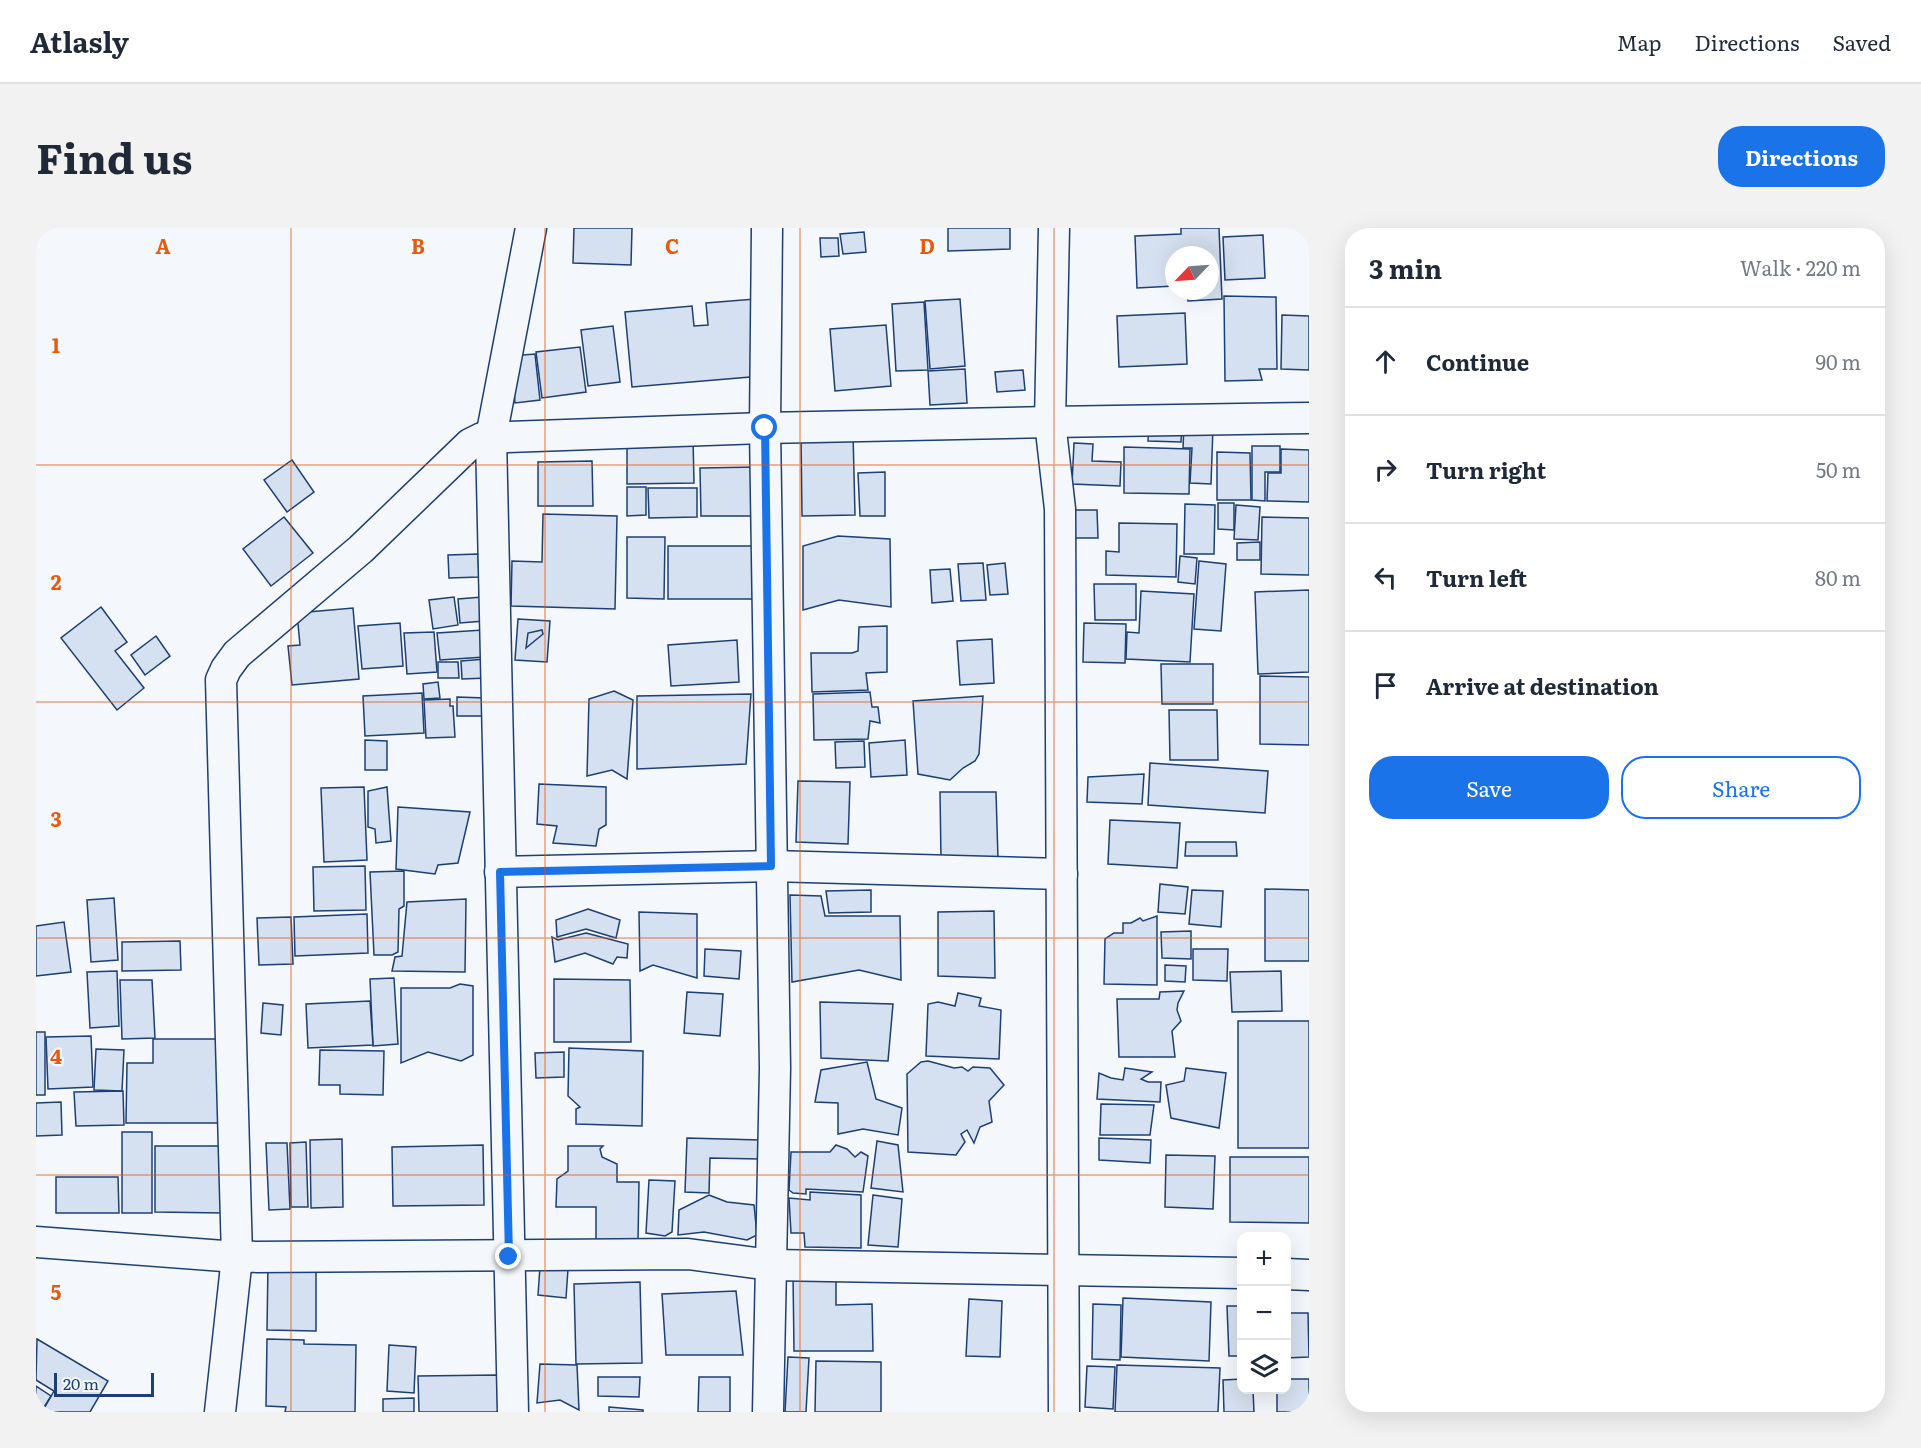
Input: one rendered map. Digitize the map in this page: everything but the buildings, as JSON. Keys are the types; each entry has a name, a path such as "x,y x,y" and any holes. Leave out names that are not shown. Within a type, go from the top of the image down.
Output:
{"street":[{"path":"513,1412 491,436 531,228"},
{"path":"767,228 765,428 775,1068 768,1412"},
{"path":"1054,228 1050,422 1060,509 1065,1412"},
{"path":"220,1412 237,1257 221,680 237,654 361,549 470,444 491,436 765,428 1309,418"},
{"path":"500,872 771,866 1062,874"},
{"path":"36,1242 237,1257 509,1257 688,1254 771,1265 1237,1273"},
{"path":"1291,1274 1309,1275"}],"route":[{"path":"509,1257 500,872 771,866 765,428"}]}
